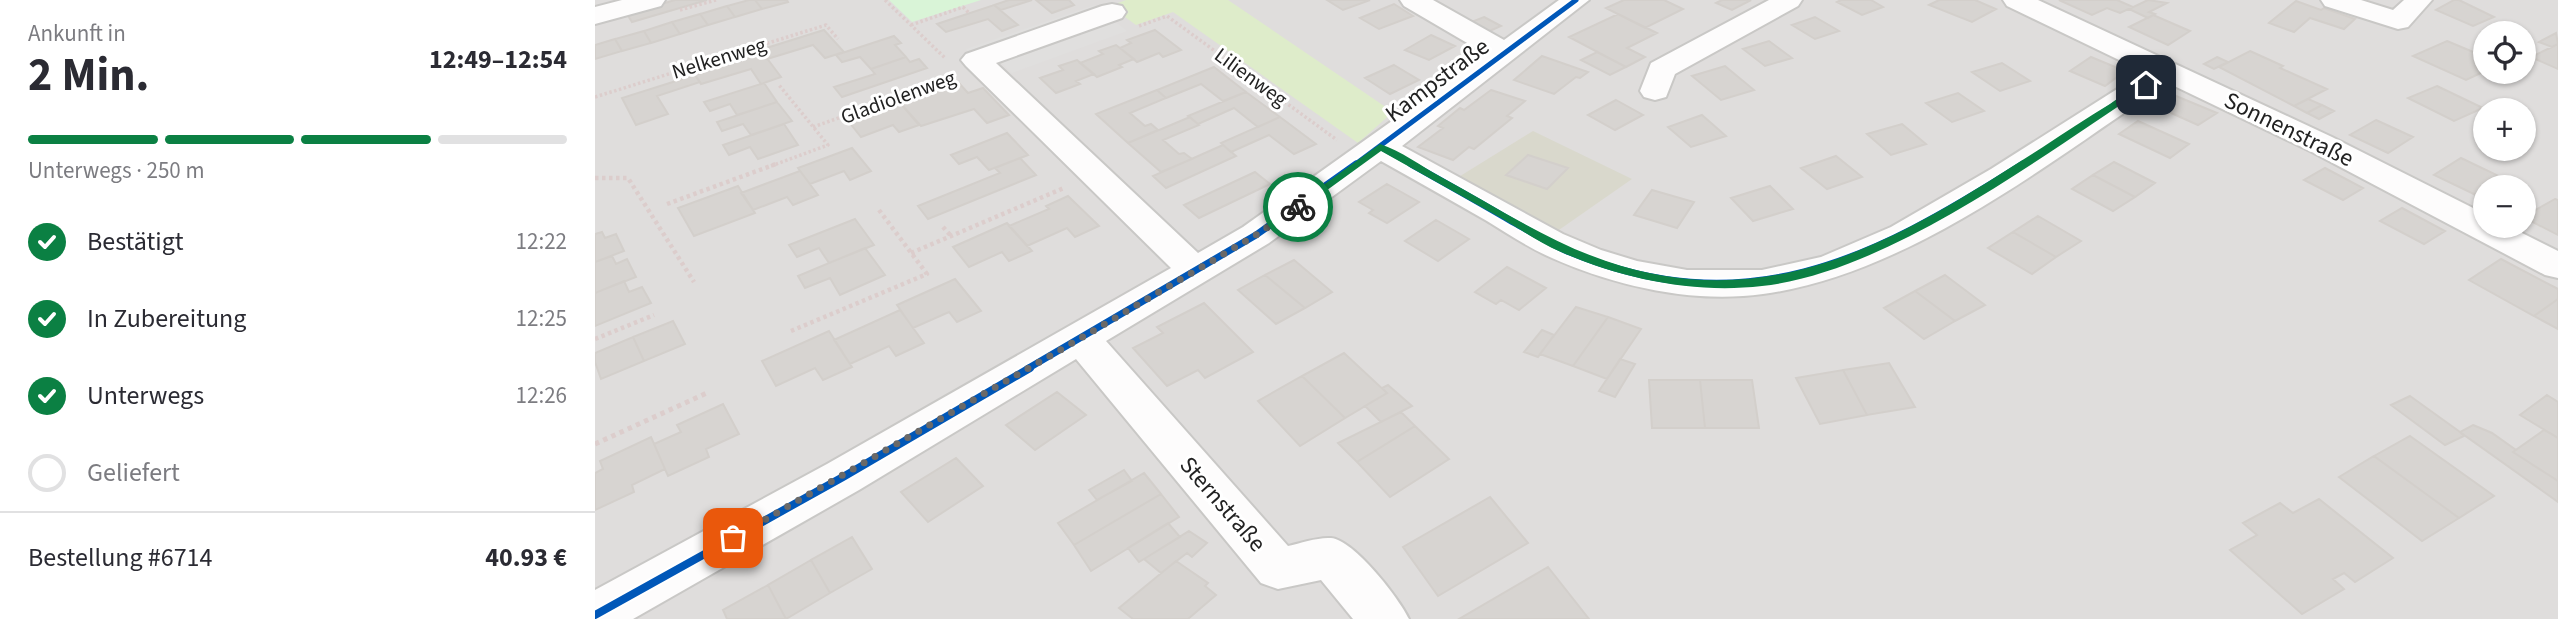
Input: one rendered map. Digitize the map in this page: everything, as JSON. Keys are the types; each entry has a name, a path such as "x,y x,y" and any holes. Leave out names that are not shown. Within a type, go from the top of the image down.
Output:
{"street":[{"path":"595,16 652,0"},
{"path":"1413,0 1505,53"},
{"name":"Kampstraße","path":"595,615 832,483 1256,235 1372,153 1576,0"},
{"path":"1655,91 1661,69 1789,0"},
{"name":"Sonnenstraße","path":"2016,0 2425,195 2558,266"},
{"path":"2334,0 2398,21 2419,0"},
{"name":"Gladiolenweg","path":"1123,20 976,60 972,70 1097,173 1195,271"},
{"path":"1372,153 1563,249 1604,264 1685,282 1726,285 1762,282 1832,266 1902,235 1994,183 2168,71"},
{"name":"Sternstraße","path":"1081,338 1278,568 1331,558 1384,619"}],"path":[{"path":"885,0 910,25 972,70"},
{"path":"910,25 963,7 969,13"},
{"path":"853,102 859,110"},
{"path":"911,253 1097,173"},
{"path":"595,178 628,178 694,282"},
{"path":"791,331 927,274 879,210"},
{"path":"943,227 951,236"},
{"path":"595,339 654,314"},
{"path":"595,444 709,392"}],"shaded area":[{"path":"595,0 2558,0 2558,619 595,619"},
{"path":"1094,5 1127,31 1012,73 992,54 976,60 966,49"},
{"path":"1533,131 1632,179 1556,232 1457,178"}],"green space":[{"path":"889,0 981,0 912,22"},
{"path":"1126,0 1228,0 1393,112 1358,143 1173,12 1136,25 1110,6"}],"building":[{"path":"675,0 707,0 632,22 627,14"},
{"path":"755,0 762,9 735,17 727,6"},
{"path":"755,0 787,0 788,2 762,9"},
{"path":"1009,0 1032,0 1001,10 994,5"},
{"path":"1036,0 1069,0 1074,5 1052,13"},
{"path":"1327,0 1370,0 1343,10"},
{"path":"1624,0 1664,0 1683,9 1645,28 1606,8"},
{"path":"1722,0 1751,0 1732,10 1716,3"},
{"path":"1871,0 1883,7 1862,15 1837,2"},
{"path":"1939,0 1975,0 1996,9 1972,22 1929,5"},
{"path":"2059,0 2117,0 2133,7 2120,13 2107,8 2092,15"},
{"path":"2148,0 2167,3 2149,12 2155,14 2148,18 2129,9"},
{"path":"2459,0 2494,17 2485,21 2473,21 2473,26 2436,10"},
{"path":"2296,1 2355,19 2344,29 2310,18 2294,32 2269,23"},
{"path":"1394,4 1413,16 1379,29 1360,18"},
{"path":"994,5 1018,25 1002,31 988,19 946,32 937,24"},
{"path":"727,6 735,17 708,25 700,14"},
{"path":"700,14 708,25 680,34 672,22"},
{"path":"1618,14 1657,33 1627,48 1645,57 1626,67 1569,37"},
{"path":"2153,15 2190,31 2168,45 2129,27"},
{"path":"1484,17 1501,26 1485,33 1469,23"},
{"path":"1815,17 1839,31 1815,39 1792,25"},
{"path":"672,22 680,34 651,43 644,31"},
{"path":"824,30 844,52 825,58 813,45 767,59 760,50"},
{"path":"1155,30 1181,50 1163,57 1159,53 1137,62 1120,48 1131,43 1127,40"},
{"path":"644,31 651,43 622,51 615,39"},
{"path":"2556,33 2558,44 2552,47 2539,42"},
{"path":"1431,35 1455,46 1429,60 1405,50"},
{"path":"894,36 901,43 895,45 906,57 871,69 860,57 842,62 836,55"},
{"path":"615,39 622,51 595,59 595,45"},
{"path":"1769,41 1792,58 1765,66 1743,49"},
{"path":"2447,41 2473,52 2473,77 2466,80 2413,56"},
{"path":"2558,44 2558,69 2536,59 2536,55"},
{"path":"1116,45 1134,59 1097,77 1080,63 1103,54 1099,51"},
{"path":"2250,51 2327,89 2294,106 2219,67"},
{"path":"1597,52 1626,67 1610,75 1581,60"},
{"path":"763,53 781,77 761,84 751,69 701,84 695,75"},
{"path":"1542,56 1588,72 1580,78 1576,77 1554,94 1514,80"},
{"path":"906,57 910,62 919,59 927,68 842,97 834,87 875,74 871,69"},
{"path":"2091,57 2125,71 2105,86 2070,71"},
{"path":"2217,57 2228,62 2214,69 2204,64"},
{"path":"1077,60 1094,74 1076,81 1080,84 1056,93 1040,78 1063,70 1059,66"},
{"path":"2002,63 2030,81 2000,91 1972,72"},
{"path":"1394,65 1419,80 1390,94 1365,78"},
{"path":"1725,66 1754,90 1721,100 1692,76"},
{"path":"1214,67 1246,92 1223,101 1201,84 1166,98 1157,90"},
{"path":"695,75 700,82 657,96 668,114 636,125 622,98"},
{"path":"958,82 968,93 983,88 1009,115 987,123 974,109 921,126 902,105"},
{"path":"764,83 777,102 737,115 730,104 710,111 704,102"},
{"path":"2437,86 2473,103 2473,112 2454,121 2408,98"},
{"path":"1157,90 1166,98 1130,113 1145,126 1151,124 1158,130 1128,143 1096,114"},
{"path":"1491,90 1525,101 1507,116 1512,118 1474,149 1469,147 1453,160 1418,147 1443,128 1438,126 1460,108 1464,110"},
{"path":"1246,92 1280,117 1258,127 1234,108 1198,124 1188,116"},
{"path":"1958,93 1984,111 1952,122 1926,103"},
{"path":"2176,96 2217,113 2198,125 2162,109"},
{"path":"2308,99 2322,105 2307,113 2294,106"},
{"path":"1616,100 1643,115 1615,130 1588,115"},
{"path":"777,102 792,121 751,135 743,124 722,131 717,122"},
{"path":"901,104 919,125 899,132 893,125 861,137 849,122"},
{"path":"2322,105 2334,111 2319,119 2307,113"},
{"path":"1702,115 1726,136 1691,147 1668,127"},
{"path":"1190,117 1199,125 1163,140 1179,154 1184,153 1192,159 1161,172 1128,143"},
{"path":"1280,117 1316,144 1294,154 1269,135 1231,152 1221,143"},
{"path":"2376,120 2413,137 2388,153 2350,135"},
{"path":"2138,121 2189,144 2170,158 2119,134"},
{"path":"784,124 798,145 758,159 750,147 729,155 723,145"},
{"path":"1902,124 1926,144 1891,155 1867,134"},
{"path":"1007,133 1028,155 989,170 977,157 959,164 951,155"},
{"path":"1223,145 1236,156 1166,188 1153,176"},
{"path":"852,148 871,171 850,180 844,171 810,184 798,168"},
{"path":"1528,155 1568,168 1547,189 1506,175"},
{"path":"1836,156 1862,177 1827,189 1801,168"},
{"path":"1020,158 1036,175 928,219 918,206 1000,173 995,168"},
{"path":"2461,158 2497,175 2473,175 2473,194 2434,175"},
{"path":"2114,162 2155,183 2135,197 2093,175"},
{"path":"2325,168 2363,188 2343,200 2304,180"},
{"path":"800,171 818,195 793,205 787,197 753,210 741,193"},
{"path":"1255,172 1270,184 1199,218 1184,205"},
{"path":"2093,175 2135,197 2113,211 2072,189"},
{"path":"1387,184 1419,202 1387,223 1369,213 1373,210 1359,202"},
{"path":"738,186 755,213 694,236 678,208"},
{"path":"1770,186 1793,209 1753,221 1731,198"},
{"path":"1652,190 1694,202 1677,228 1634,215"},
{"path":"1068,196 1099,226 1075,237 1067,228 1027,246 1009,226 1049,209 1046,206"},
{"path":"2555,199 2558,200 2558,235 2536,224 2536,210"},
{"path":"2402,208 2445,231 2424,244 2380,221"},
{"path":"2038,216 2081,241 2056,257 2013,232"},
{"path":"855,219 874,245 829,263 819,248 797,257 789,245"},
{"path":"1436,220 1469,239 1438,261 1405,241"},
{"path":"1007,223 1032,251 1009,261 1002,252 969,267 953,247"},
{"path":"602,232 605,238 616,234 624,251 595,262 595,234"},
{"path":"2013,232 2056,257 2032,274 1988,248"},
{"path":"865,248 885,275 840,295 830,278 805,288 798,276"},
{"path":"612,256 616,264 627,259 636,277 595,293 595,262"},
{"path":"2501,259 2558,289 2558,299 2534,316 2469,280"},
{"path":"1294,260 1332,292 1305,308 1265,275"},
{"path":"1507,267 1546,288 1519,310 1501,300 1496,304 1475,292"},
{"path":"1265,275 1305,308 1276,324 1238,290"},
{"path":"1945,275 1985,305 1955,321 1915,291"},
{"path":"955,279 981,311 957,322 949,312 913,328 897,305"},
{"path":"624,281 629,292 642,287 651,303 595,326 595,293"},
{"path":"1915,291 1955,321 1924,339 1884,308"},
{"path":"2558,299 2558,329 2534,316"},
{"path":"1204,303 1253,352 1205,378 1198,370 1167,386 1133,348 1163,333 1157,327"},
{"path":"1576,307 1608,317 1573,366 1540,354"},
{"path":"900,310 924,343 896,356 889,346 850,364 834,340"},
{"path":"1608,317 1641,329 1607,379 1573,366"},
{"path":"673,321 685,344 644,361 633,337"},
{"path":"1542,330 1554,335 1538,357 1524,352"},
{"path":"829,331 852,367 823,380 815,368 776,386 762,361"},
{"path":"633,337 644,361 601,379 595,353"},
{"path":"1344,353 1387,393 1345,418 1302,376"},
{"path":"1620,359 1635,364 1615,397 1599,391"},
{"path":"1889,363 1915,407 1867,415 1843,370"},
{"path":"1843,370 1867,415 1820,424 1796,378"},
{"path":"1302,376 1345,418 1300,446 1258,401"},
{"path":"1649,380 1700,380 1705,428 1652,428"},
{"path":"1700,380 1752,380 1759,428 1705,428"},
{"path":"1388,385 1412,406 1381,422 1365,406 1387,393 1382,388"},
{"path":"1057,392 1086,415 1035,450 1006,425"},
{"path":"2547,395 2558,402 2558,438 2520,415"},
{"path":"2410,396 2464,436 2445,445 2391,405"},
{"path":"723,404 739,434 706,449 709,457 668,476 654,444 681,432 677,425"},
{"path":"1401,412 1415,426 1357,462 1338,443"},
{"path":"2473,425 2492,433 2516,450 2513,452 2558,481 2558,502 2460,432"},
{"path":"1415,426 1449,459 1390,497 1357,462"},
{"path":"2544,430 2558,438 2558,481 2513,452"},
{"path":"2410,436 2494,496 2459,518 2374,456"},
{"path":"651,437 665,469 632,485 634,492 595,510 595,473 603,469 600,461"},
{"path":"2374,456 2459,518 2422,541 2339,477"},
{"path":"956,458 983,486 928,522 901,492"},
{"path":"1124,470 1132,481 1097,500 1089,490"},
{"path":"1144,473 1161,494 1074,545 1058,523"},
{"path":"1161,494 1179,517 1091,571 1074,545"},
{"path":"1490,497 1528,543 1438,596 1403,547"},
{"path":"2319,499 2393,558 2355,582 2344,573 2333,579 2344,589 2302,614 2230,550 2257,535 2243,523 2280,503 2293,513"},
{"path":"1168,523 1180,537 1139,562 1128,548"},
{"path":"1189,531 1207,543 1192,557 1187,553 1161,573 1144,559"},
{"path":"852,537 872,569 830,593 811,560"},
{"path":"811,560 830,593 786,619 768,585"},
{"path":"1176,561 1208,583 1205,586 1216,595 1188,619 1133,619 1119,608"},
{"path":"1548,567 1589,619 1459,619"},
{"path":"768,585 786,619 727,619 723,610"}],"cycle path":[{"path":"595,615 843,477 1256,235 1380,147 1576,0"},
{"path":"1380,147 1550,243 1589,259 1637,273 1687,282 1762,282 1798,276 1834,265 1904,234 2003,177 2167,70"}],"way so far":[{"path":"733,538 1081,338 1256,235 1298,207"}],"route":[{"path":"1298,207 1380,147 1563,249 1604,264 1685,282 1726,285 1762,282 1832,266 1902,235 1994,183 2146,85"}]}
